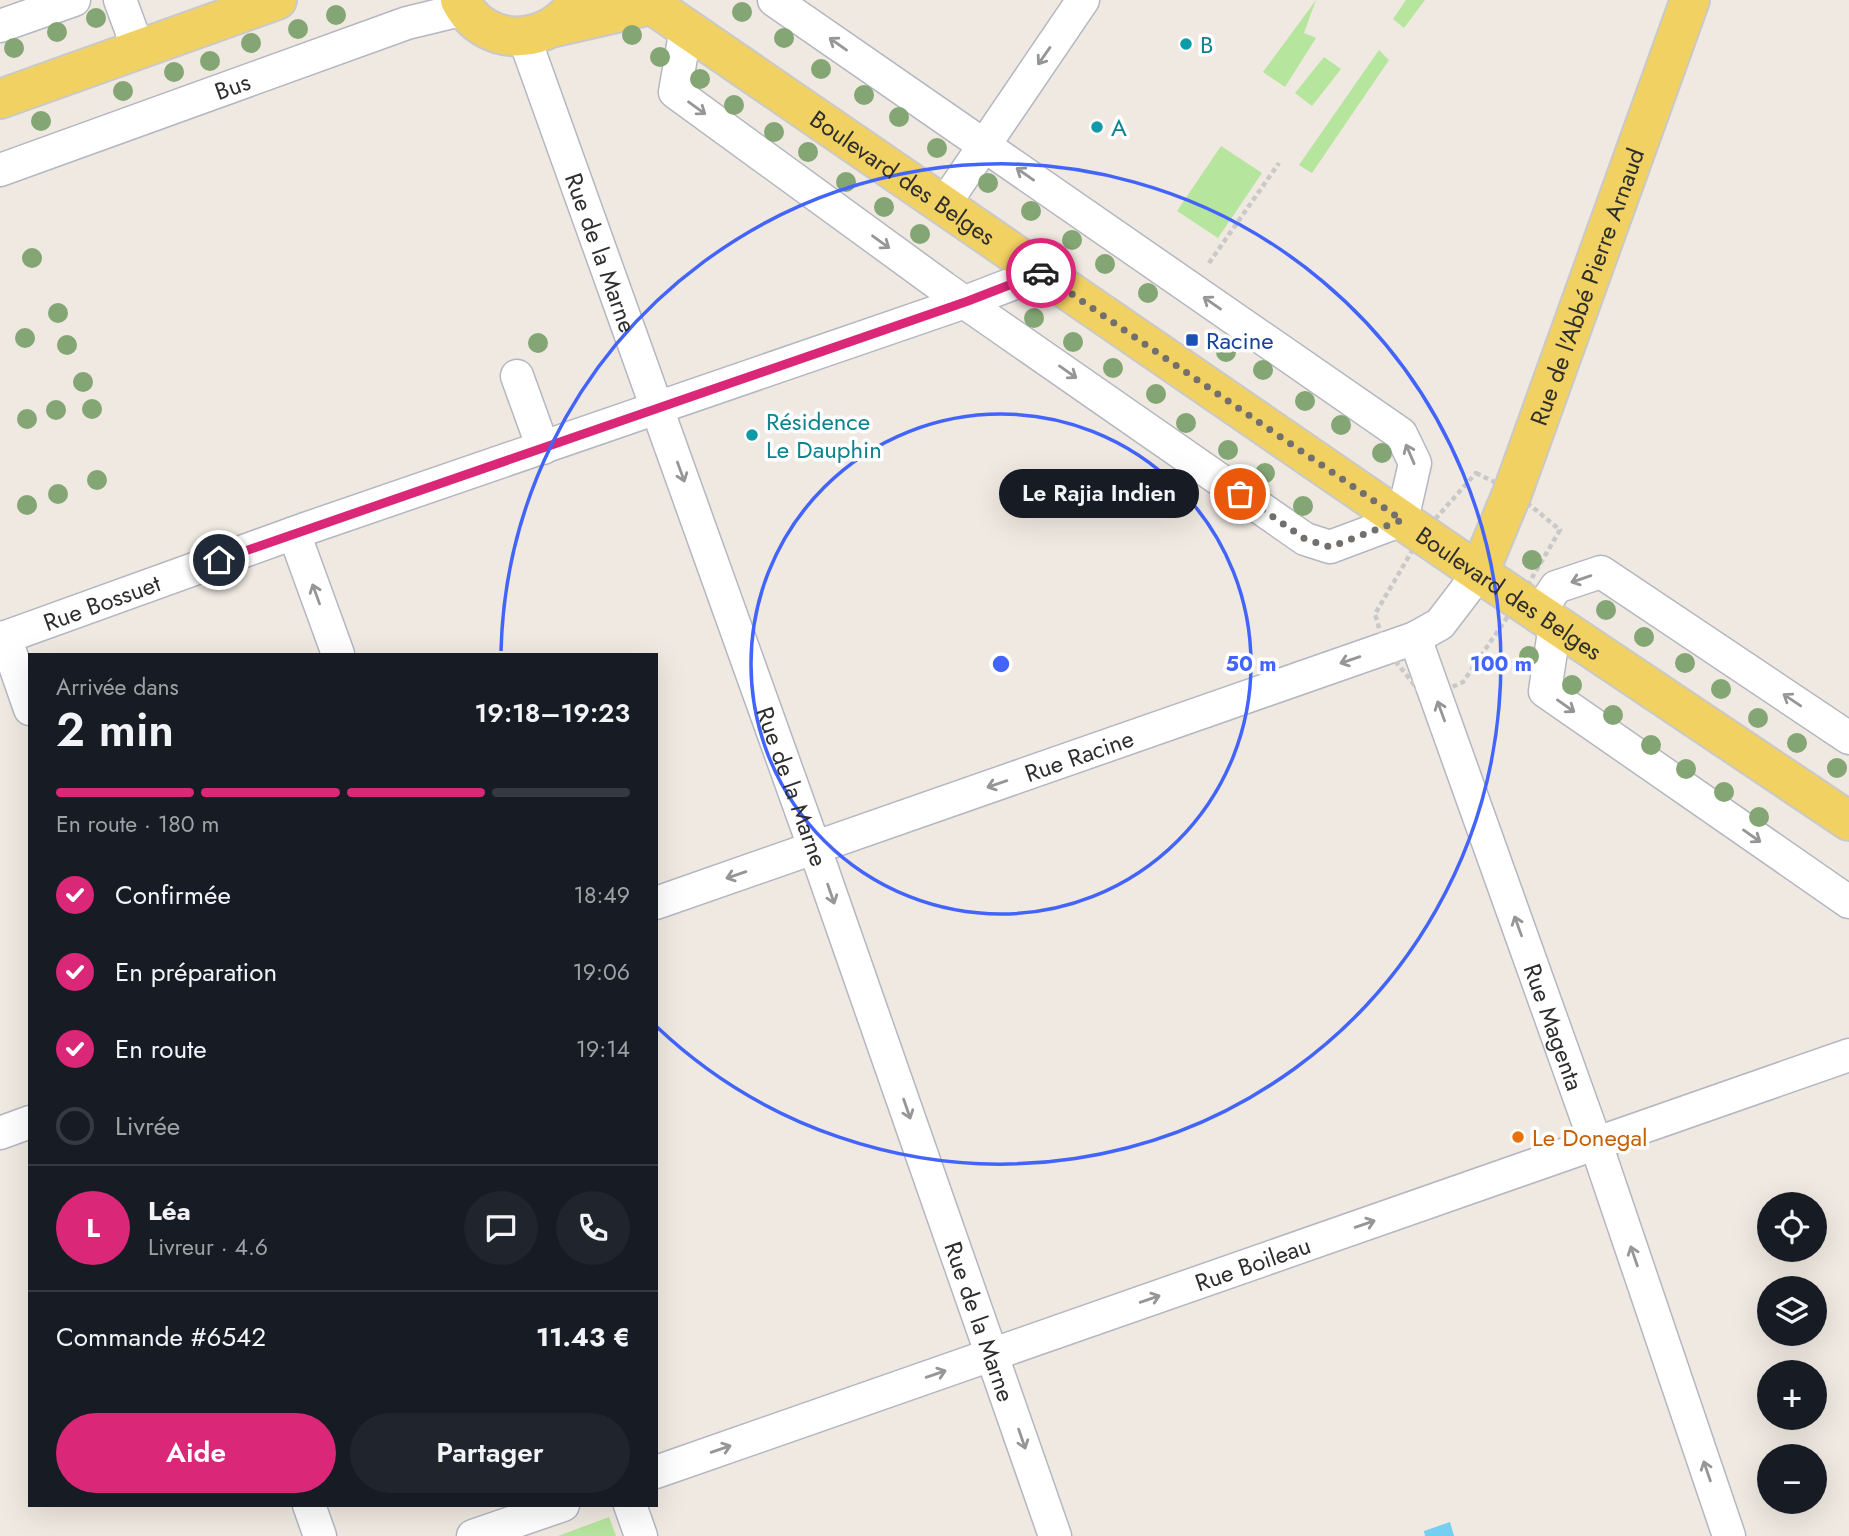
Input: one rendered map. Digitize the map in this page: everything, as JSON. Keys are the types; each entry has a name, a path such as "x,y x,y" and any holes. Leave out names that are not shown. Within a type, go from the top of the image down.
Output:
{"main road":[{"path":"0,99 277,0"},
{"name":"Rue de l'Abbé Pierre Arnaud","path":"1479,573 1513,491 1690,0"},
{"name":"Boulevard des Belges","path":"552,21 650,2 1479,573 1849,821"},
{"path":"462,5 476,22 507,37 552,21"}],"street":[{"path":"0,26 74,0"},
{"path":"120,0 139,51"},
{"path":"686,28 675,92 939,284 968,301 1305,539 1330,547 1402,520 1415,463 1401,434 774,0"},
{"path":"943,206 1083,0"},
{"name":"Bus","path":"0,170 462,5"},
{"name":"Rue de la Marne","path":"552,21 658,408 1055,1536"},
{"name":"Rue Bossuet","path":"2,638 295,533 968,301 1017,282 1032,267"},
{"path":"517,376 543,448"},
{"path":"295,533 338,653"},
{"path":"1849,738 1601,572 1556,587 1547,619 1545,691 1849,902"},
{"name":"Rue Racine","path":"658,902 1415,638 1440,624 1479,573"},
{"path":"2,638 28,704"},
{"name":"Rue Magenta","path":"1415,638 1596,1143 1729,1536"},
{"name":"Rue Boileau","path":"658,1471 1849,1055"},
{"path":"0,1133 28,1123"},
{"path":"310,1507 320,1536"},
{"path":"473,1536 557,1507"},
{"path":"631,1507 641,1536"}],"path":[{"path":"1210,262 1279,163"}],"green space":[{"path":"1316,0 1304,33 1316,38 1285,87 1263,72"},
{"path":"1406,0 1425,0 1404,28 1393,19"},
{"path":"1379,50 1389,60 1312,173 1299,165"},
{"path":"1324,57 1341,69 1312,106 1295,93"},
{"path":"1221,146 1262,173 1218,238 1177,211"},
{"path":"609,1517 616,1536 558,1536"}],"water":[{"path":"1450,1522 1454,1536 1425,1536 1424,1531"}],"way so far":[{"path":"1041,273 1402,520 1330,547 1305,539 1240,494"}],"place":[{"name":"B","path":"1186,44"},
{"name":"A","path":"1097,127"},
{"name":"Racine","path":"1192,340"},
{"name":"Résidence Le Dauphin","path":"752,435"},
{"name":"Le Rajia Indien","path":"1240,494"},
{"name":"Le Donegal","path":"1518,1137"}],"route":[{"path":"219,560 968,301 1017,282 1032,267 1041,273"}]}
